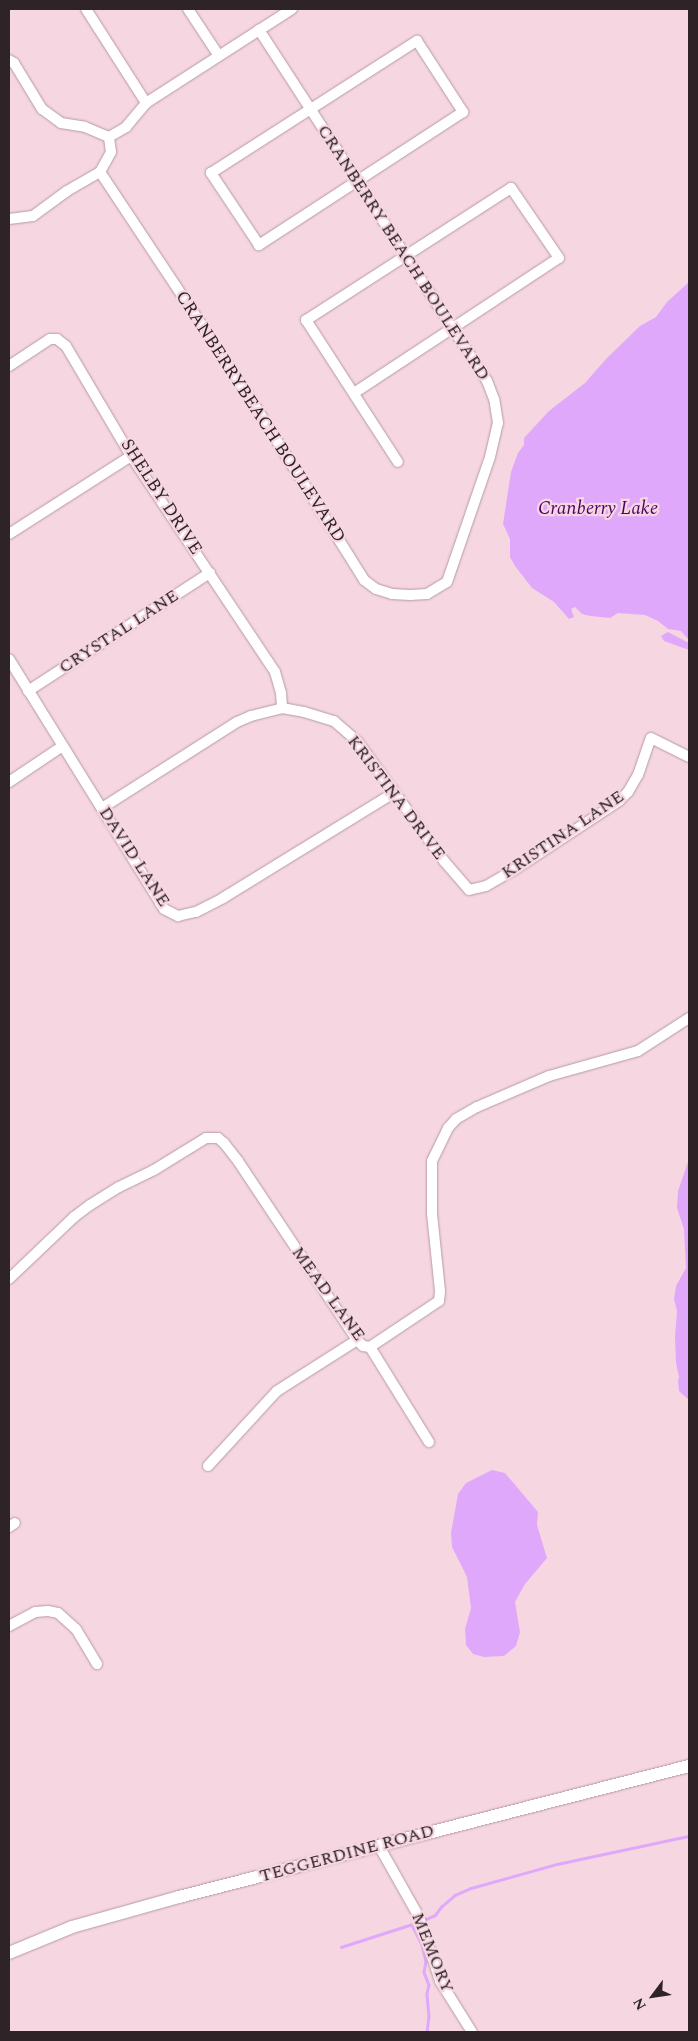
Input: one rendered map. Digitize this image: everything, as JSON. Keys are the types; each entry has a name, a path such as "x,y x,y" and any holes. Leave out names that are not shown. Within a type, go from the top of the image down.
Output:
{"street":[{"path":"86,9 146,103"},
{"path":"188,9 219,56"},
{"path":"109,137 126,127 146,103 292,9"},
{"name":"CRANBERRY BEACH BOULEVARD","path":"259,30 487,381 494,399 498,423 490,456 451,574"},
{"path":"417,41 463,112 259,245 211,173 310,108 417,41"},
{"path":"9,60 14,63 42,109 61,123 85,127 109,137"},
{"path":"9,219 33,216 68,191 100,172 110,152 109,137"},
{"name":"CRANBERRYBEACH BOULEVARD","path":"100,172 250,398 364,580 376,588 392,594 427,594 447,582 451,574"},
{"path":"354,393 558,258 511,188 306,320 398,462"},
{"name":"SHELBY DRIVE","path":"9,366 50,339 57,339 66,346 131,456 275,672 281,693 282,708"},
{"path":"9,534 131,456"},
{"name":"CRYSTAL LANE","path":"28,691 210,573"},
{"name":"DAVID LANE","path":"9,658 61,747 102,808 160,903 164,909 178,916 196,912 223,898 394,793"},
{"name":"KRISTINA DRIVE","path":"102,808 237,722 251,716 282,708 304,712 334,721 358,742 463,886 472,890"},
{"name":"KRISTINA LANE","path":"472,890 486,886 514,870 619,801 628,792 638,776 651,738 689,757"},
{"path":"9,782 61,747"},
{"name":"MEAD LANE","path":"9,1279 74,1217 90,1205 119,1187 154,1170 206,1138 218,1138 224,1142 238,1161 357,1340 363,1346 370,1347 439,1301 440,1291 432,1213 432,1161 448,1128 456,1119 477,1107 548,1076 638,1051 689,1018"},
{"path":"208,1466 276,1391 357,1340"},
{"path":"370,1347 429,1442"},
{"path":"9,1626 35,1612 48,1611 58,1613 76,1629 97,1664"},
{"name":"TEGGERDINE ROAD","path":"9,1953 72,1928 179,1897 689,1766"},
{"name":"MEMORY","path":"379,1846 419,1917 440,1981 472,2032"}],"water":[{"name":"Cranberry Lake","path":"689,282 689,640 681,631 668,629 658,621 645,615 618,613 610,618 590,616 582,614 575,607 571,609 574,617 569,619 554,602 532,588 515,566 510,557 510,539 503,524 511,472 518,453 524,445 524,438 549,411 585,383 606,359 640,326 656,317 667,302"},
{"path":"668,632 689,643 689,650 664,641 661,636"},
{"path":"689,1159 689,1400 679,1391 675,1337 677,1311 674,1299 676,1286 686,1268 684,1229 677,1208 678,1191"},
{"path":"492,1470 505,1473 538,1512 537,1525 547,1558 525,1584 515,1602 520,1632 516,1646 504,1656 484,1657 473,1654 466,1645 465,1629 471,1608 467,1577 452,1547 451,1533 458,1494 466,1483"}],"waterway":[{"path":"424,1920 435,1915 455,1895 471,1888 557,1864 689,1836"},
{"path":"341,1947 419,1922"},
{"path":"412,1925 422,1945 426,1961 424,1972 429,1985 427,1994 429,2016 427,2032"}]}
